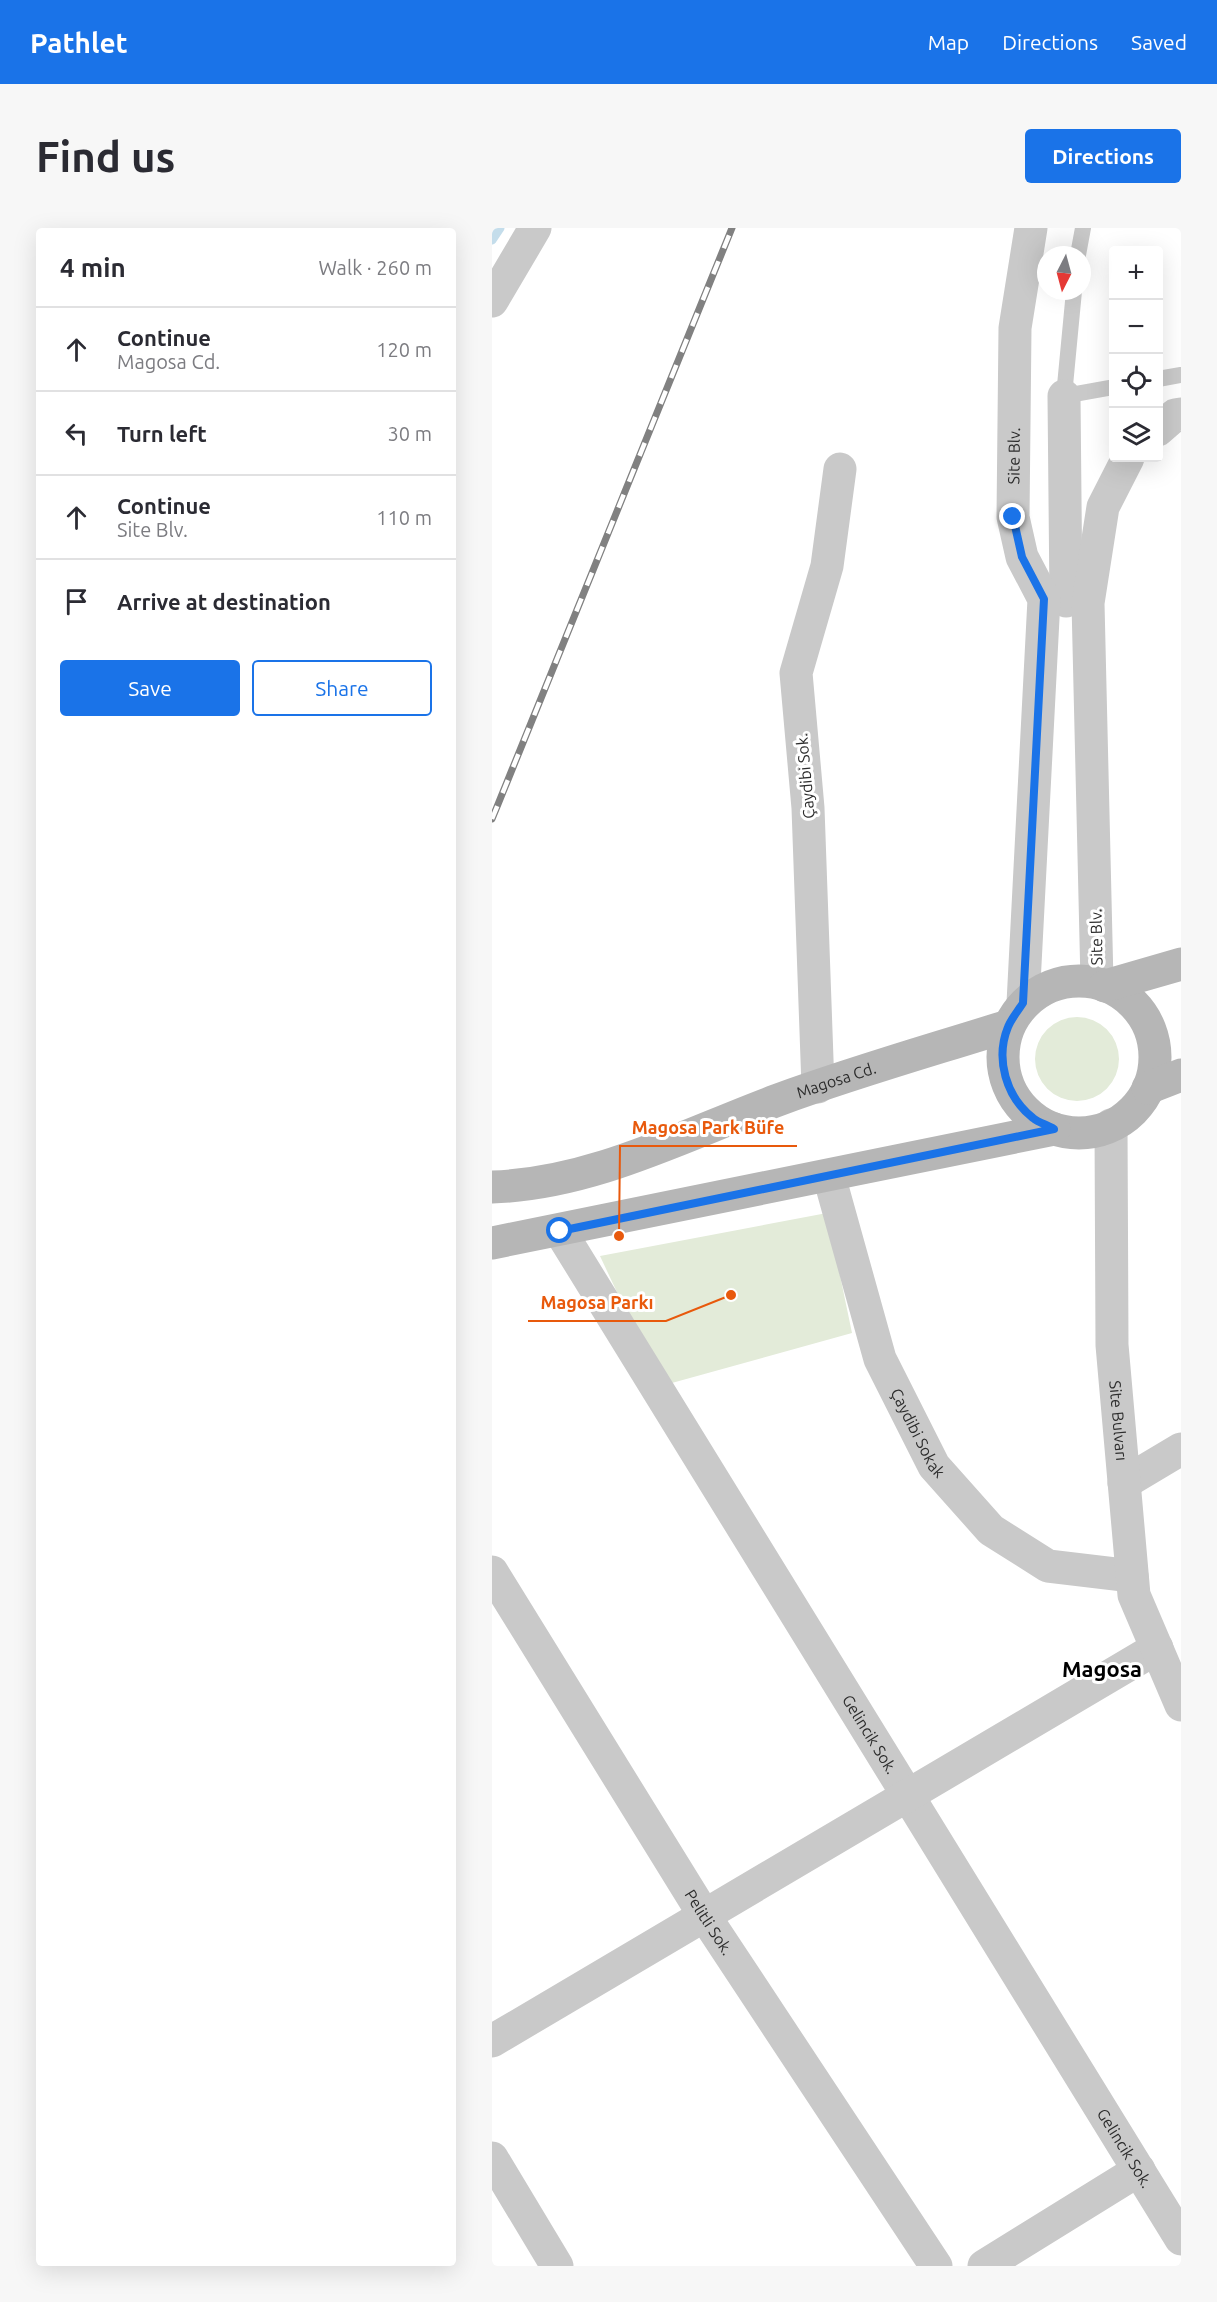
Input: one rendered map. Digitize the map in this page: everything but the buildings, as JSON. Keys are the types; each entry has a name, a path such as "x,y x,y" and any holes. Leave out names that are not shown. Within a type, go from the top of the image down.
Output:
{"main road":[{"path":"1101,984 1181,964"},
{"path":"1070,981 1101,984 1121,993 1137,1007 1148,1025 1155,1046 1154,1068 1148,1088 1136,1107 1111,1125 1098,1130 1076,1133 1054,1129 1034,1119 1016,1100 1005,1077 1002,1051 1016,1015 1045,988 1070,981"},
{"name":"Magosa Cd.","path":"492,1187 511,1186 600,1170 780,1099 1016,1015"},
{"path":"1148,1088 1181,1075"},
{"path":"492,1243 1054,1129"}],"street":[{"path":"492,301 535,228"},
{"name":"Site Blv.","path":"1031,228 1015,328 1013,517 1022,557 1066,601 1101,984"},
{"path":"1016,1015 1066,601 1064,396"},
{"path":"1163,426 1175,415 1181,414"},
{"path":"1066,601 1103,507 1126,462"},
{"name":"Çaydibi Sok.","path":"818,1087 808,808 796,673 827,566 840,469"},
{"name":"Site Bulvarı","path":"1111,1125 1112,1345 1134,1595 1181,1705"},
{"name":"Çaydibi Sokak","path":"829,1176 880,1359 934,1466 991,1530 1048,1566 1132,1576"},
{"name":"Gelincik Sok.","path":"560,1231 1181,2238"},
{"path":"1124,1483 1181,1449"},
{"name":"Pelitli Sok.","path":"492,1572 704,1916 936,2266"},
{"path":"492,2041 1157,1648"},
{"path":"492,2158 557,2266"},
{"path":"984,2266 1139,2170"}],"lane":[{"path":"1080,246 1083,228"},
{"path":"1073,300 1064,396 1109,388"},
{"path":"1163,378 1181,375"}],"green space":[{"path":"1077,1017 1100,1024 1112,1036 1119,1059 1112,1082 1100,1094 1077,1101 1054,1094 1042,1082 1035,1059 1042,1036 1054,1024"},
{"path":"827,1213 852,1333 661,1386 600,1256"}],"waterway":[{"path":"492,240 500,228"}],"railway":[{"path":"492,819 732,228"}],"place":[{"name":"Magosa Park Büfe","path":"619,1236"},
{"name":"Magosa Parkı","path":"731,1295"}],"district":[{"name":"Magosa","path":"1102,1669"}],"route":[{"path":"560,1231 1054,1129 1034,1119 1016,1100 1005,1077 1002,1051 1008,1026 1023,1003 1044,599 1022,557 1013,517"}]}
